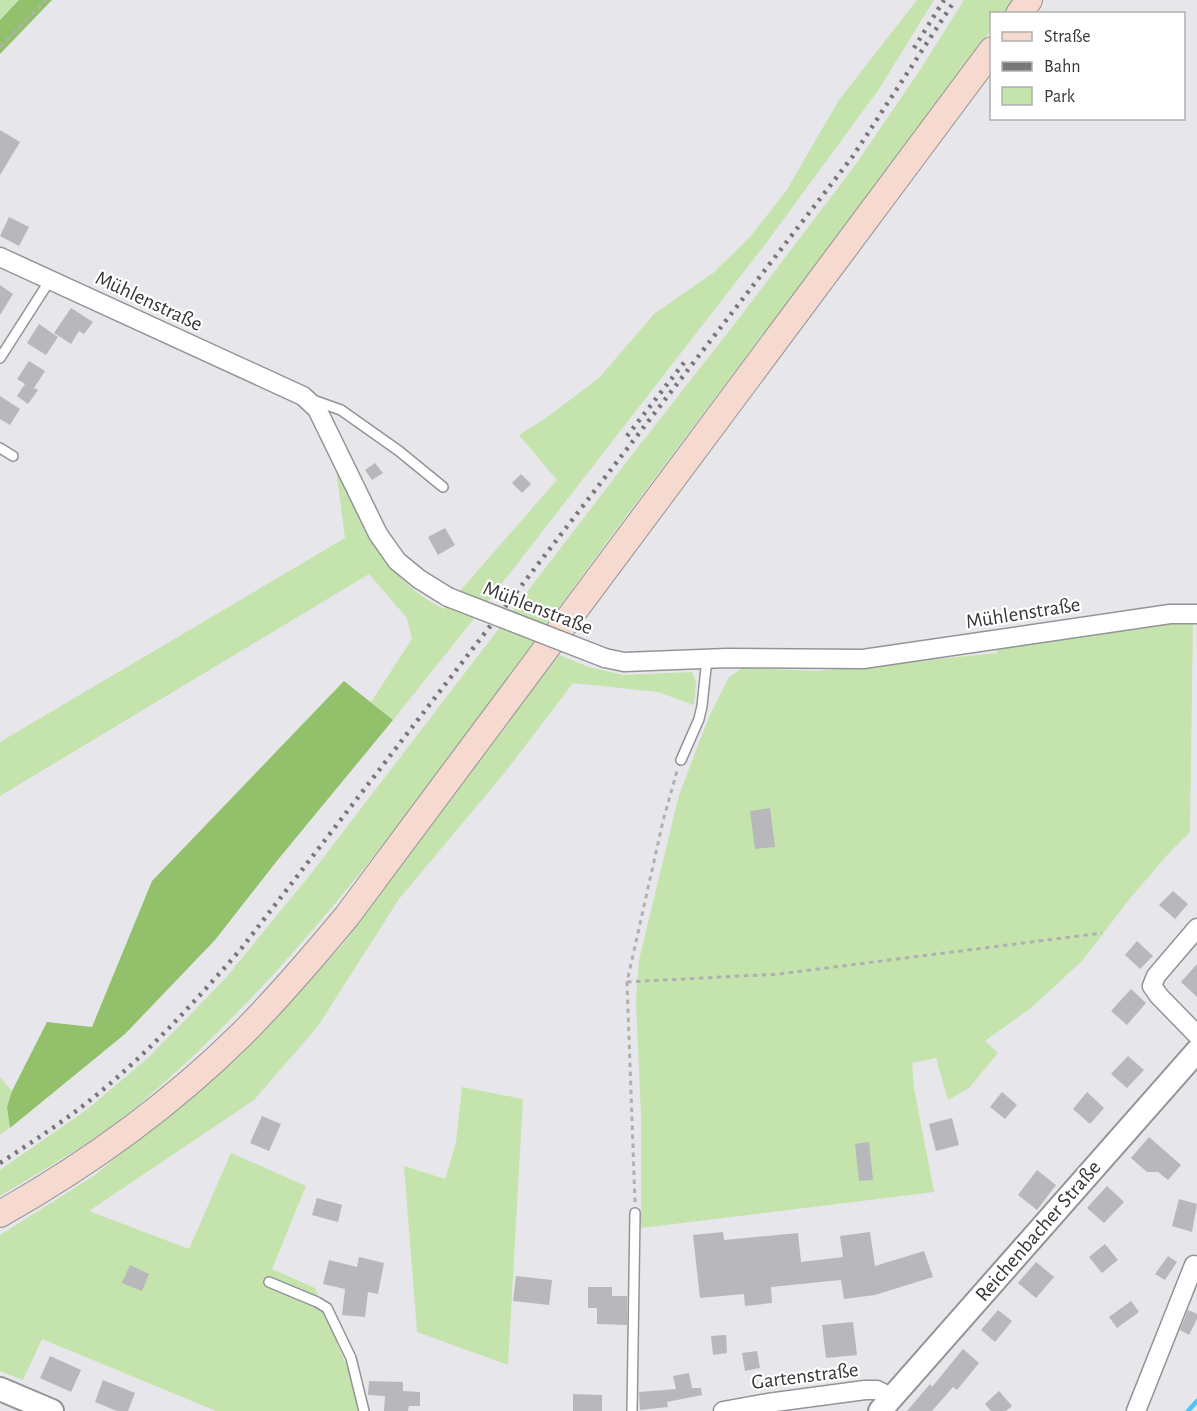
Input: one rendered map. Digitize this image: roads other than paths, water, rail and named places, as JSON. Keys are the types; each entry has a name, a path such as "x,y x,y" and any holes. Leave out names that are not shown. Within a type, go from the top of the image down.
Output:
{"main road":[{"path":"0,1214 93,1156 143,1119 194,1078 241,1035 297,976 347,916 990,53"}],"street":[{"name":"Mühlenstraße","path":"0,257 303,396 317,409 378,534 397,561 419,579 448,597 605,658 624,662 707,658 863,659 1170,614 1197,614"},
{"path":"1197,928 1156,976 1152,986 1197,1035"},
{"name":"Reichenbacher Straße","path":"886,1404 1197,1051"},
{"path":"1136,1411 1194,1265"},
{"path":"0,1389 40,1409"},
{"name":"Gartenstraße","path":"723,1411 865,1390 877,1390 886,1404"}],"lane":[{"path":"0,358 50,280"},
{"path":"303,396 340,410 399,451 443,487"},
{"path":"0,448 13,456"},
{"path":"681,760 701,713 707,658"},
{"path":"632,1411 635,1213"},
{"path":"269,1282 327,1308 351,1358 364,1411"}],"waterway":[{"path":"1188,1411 1197,1401"}],"railway":[{"path":"914,48 944,0"},
{"path":"0,1163 74,1113 127,1069 185,1011 241,949 853,156 955,0"},
{"path":"627,436 686,360"}]}
